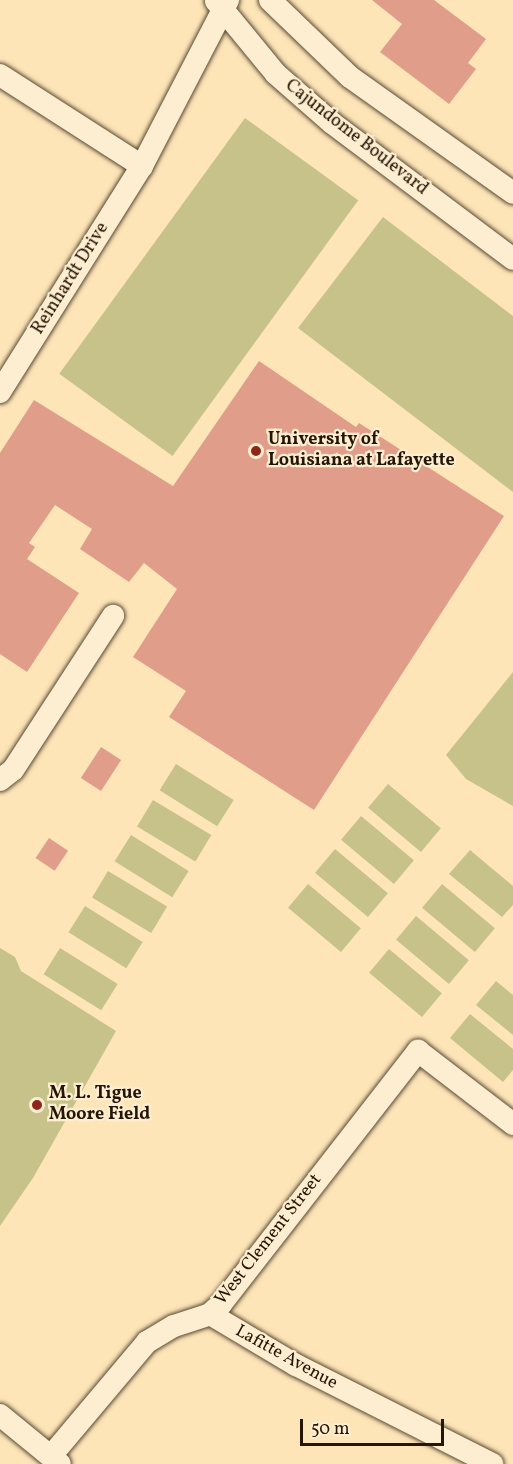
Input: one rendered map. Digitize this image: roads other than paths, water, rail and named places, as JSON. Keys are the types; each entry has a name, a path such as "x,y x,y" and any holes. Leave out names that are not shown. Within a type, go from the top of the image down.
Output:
{"street":[{"path":"270,0 350,77 513,193"},
{"name":"Reinhardt Drive","path":"0,392 142,166 222,4"},
{"name":"Cajundome Boulevard","path":"222,4 276,74 332,123 513,259"},
{"path":"0,75 142,166"},
{"path":"0,780 13,770 113,616"},
{"name":"West Clement Street","path":"56,1460 147,1342 174,1326 210,1314 232,1292 418,1051 513,1124"},
{"name":"Lafitte Avenue","path":"210,1314 296,1365 492,1464"},
{"path":"0,1415 56,1460"}],"place":[{"name":"University of Louisiana at Lafayette","path":"256,451"},
{"name":"M. L. Tigue Moore Field","path":"37,1105"}]}
